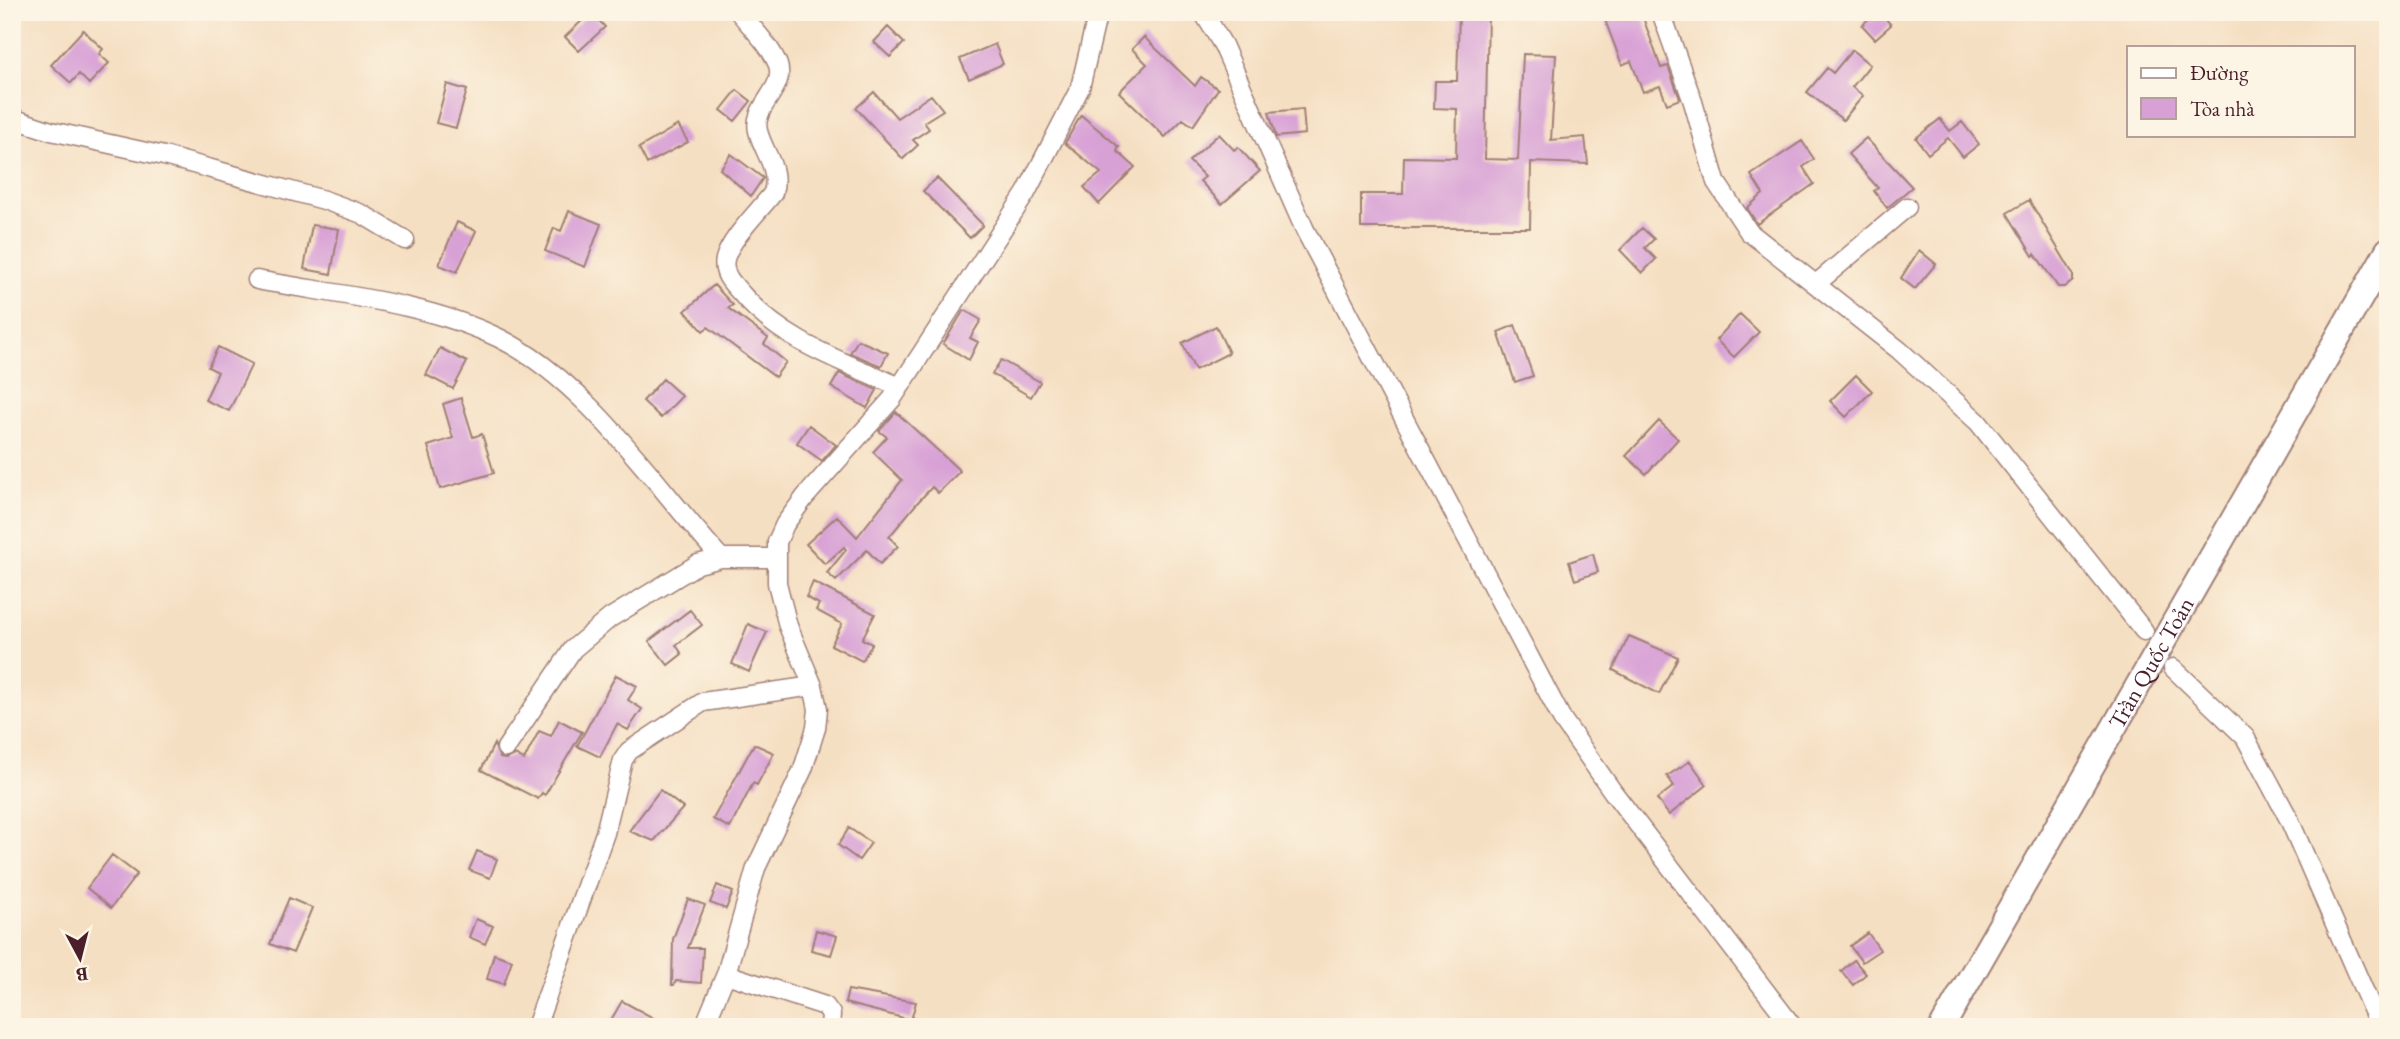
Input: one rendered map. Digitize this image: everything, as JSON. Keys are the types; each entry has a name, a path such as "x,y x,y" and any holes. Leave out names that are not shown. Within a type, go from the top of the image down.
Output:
{"main road":[{"name":"Trần Quốc Toản","path":"1942,1027 2388,250"}],"street":[{"path":"739,12 778,66 778,82 758,120 758,131 775,172 776,183 772,193 731,247 725,259 728,278 756,311 786,335 900,387"},
{"path":"704,1027 726,974 756,868 803,769 816,729 818,709 813,686 788,626 777,583 777,542 785,524 900,387 1026,193 1080,88 1098,12"},
{"path":"1203,12 1223,46 1305,230 1562,719 1613,792 1793,1027"},
{"path":"1661,12 1723,195 1749,232 1899,350 1978,422 2144,631"},
{"path":"12,118 51,131 164,156 324,200 362,214 405,240"},
{"path":"1816,284 1907,207"},
{"path":"257,280 427,311 501,339 558,379 596,416 629,449 721,558"},
{"path":"506,748 573,649 621,611 698,565 721,558 775,558"},
{"path":"2173,667 2245,737 2288,819 2380,1027"},
{"path":"536,1027 605,833 623,760 629,751 703,702 813,686"},
{"path":"726,974 825,1006 831,1014 830,1027"}],"building":[{"path":"591,12 605,27 579,51 565,37"},
{"path":"1459,12 1488,12 1485,159 1518,160 1523,54 1556,55 1551,140 1585,137 1588,164 1531,162 1530,228 1361,228 1361,194 1403,194 1404,157 1456,158 1457,109 1434,108 1435,81 1457,81"},
{"path":"1602,12 1641,12 1661,68 1668,66 1680,99 1667,104 1660,86 1643,92 1631,61 1622,65"},
{"path":"1876,12 1880,12 1891,25 1875,39 1862,25"},
{"path":"888,27 904,43 890,57 874,42"},
{"path":"83,30 103,49 99,54 109,63 89,84 79,74 71,83 51,65"},
{"path":"1144,37 1195,86 1201,77 1218,89 1193,126 1183,119 1165,137 1119,92 1147,64 1132,49"},
{"path":"995,44 1003,64 969,79 960,59"},
{"path":"1852,50 1870,65 1852,87 1863,96 1843,120 1807,92 1827,68 1833,73"},
{"path":"447,84 467,90 456,128 436,123"},
{"path":"737,90 751,101 735,121 721,110"},
{"path":"874,92 897,118 931,95 943,110 924,122 929,129 913,140 918,145 903,159 856,108"},
{"path":"1303,109 1305,134 1276,137 1269,112"},
{"path":"1081,115 1119,147 1117,151 1135,167 1099,204 1084,187 1101,173 1065,143"},
{"path":"1940,119 1950,131 1962,122 1979,144 1963,157 1948,138 1928,154 1916,138"},
{"path":"678,125 688,142 647,164 639,148"},
{"path":"1219,134 1234,150 1238,147 1260,171 1222,204 1200,181 1205,177 1189,161"},
{"path":"1866,138 1912,187 1887,208 1874,191 1878,188 1848,154"},
{"path":"1802,141 1814,159 1803,167 1814,184 1757,224 1747,208 1763,194 1751,175"},
{"path":"731,154 763,178 751,196 720,169"},
{"path":"937,178 983,225 970,238 923,191"},
{"path":"2029,200 2073,274 2073,281 2065,287 2058,287 2035,254 2033,256 2007,213"},
{"path":"569,211 601,224 585,267 545,251 554,228 561,231"},
{"path":"457,222 476,231 457,272 439,265"},
{"path":"312,225 339,229 331,274 304,269"},
{"path":"1642,228 1654,239 1645,248 1656,259 1642,273 1620,250"},
{"path":"1919,250 1936,264 1915,289 1901,278"},
{"path":"714,285 733,305 728,308 768,338 764,344 786,362 775,377 708,327 703,331 685,311"},
{"path":"964,310 981,320 970,338 978,342 969,360 943,344"},
{"path":"1740,314 1759,332 1734,357 1716,340"},
{"path":"1515,325 1533,376 1515,382 1498,332"},
{"path":"1216,326 1229,353 1195,370 1182,343"},
{"path":"858,340 888,353 881,366 850,353"},
{"path":"218,347 252,364 229,411 205,400 218,372 208,367"},
{"path":"440,348 467,362 453,389 426,375"},
{"path":"1001,360 1040,382 1031,397 992,374"},
{"path":"839,373 877,390 867,408 831,387"},
{"path":"1856,375 1872,391 1846,417 1830,401"},
{"path":"663,379 682,396 661,418 643,401"},
{"path":"461,398 473,437 482,434 494,473 440,489 428,446 453,438 443,404"},
{"path":"896,412 960,471 938,493 932,487 917,503 889,537 898,546 880,564 867,550 836,581 827,573 846,550 844,547 825,564 806,544 837,516 857,537 902,480 873,452 887,437 879,431"},
{"path":"1659,421 1678,439 1646,474 1626,456"},
{"path":"809,425 836,445 822,461 797,443"},
{"path":"1593,554 1598,572 1575,580 1569,562"},
{"path":"813,582 875,614 862,639 872,644 862,661 831,645 842,624 816,610 819,604 806,597"},
{"path":"690,610 702,625 676,645 682,654 668,665 649,641"},
{"path":"748,624 767,632 749,672 732,664"},
{"path":"1629,636 1678,657 1659,694 1613,670"},
{"path":"616,675 637,686 628,700 642,709 628,730 617,724 600,757 577,746"},
{"path":"559,720 582,732 545,795 542,793 538,799 481,770 494,744 500,758 506,759 515,755 524,760 539,731 551,736"},
{"path":"754,744 774,753 757,785 753,783 730,828 713,819"},
{"path":"1690,761 1707,785 1669,815 1657,799 1674,786 1667,776"},
{"path":"660,790 683,808 654,841 629,831"},
{"path":"849,828 871,843 859,860 838,845"},
{"path":"477,851 497,859 490,878 469,870"},
{"path":"112,855 137,874 111,908 87,888"},
{"path":"717,885 733,892 726,909 710,903"},
{"path":"289,898 312,908 293,953 270,944"},
{"path":"688,899 705,905 688,948 703,948 701,983 676,981 672,985 673,939"},
{"path":"476,919 493,926 485,944 469,937"},
{"path":"816,930 837,936 831,955 811,950"},
{"path":"1868,933 1880,950 1862,962 1850,946"},
{"path":"494,954 512,960 504,984 487,979"},
{"path":"1854,960 1866,974 1853,985 1841,971"},
{"path":"848,990 916,1002 911,1020 845,1003"},
{"path":"622,1001 670,1027 622,1027 611,1020"}]}
